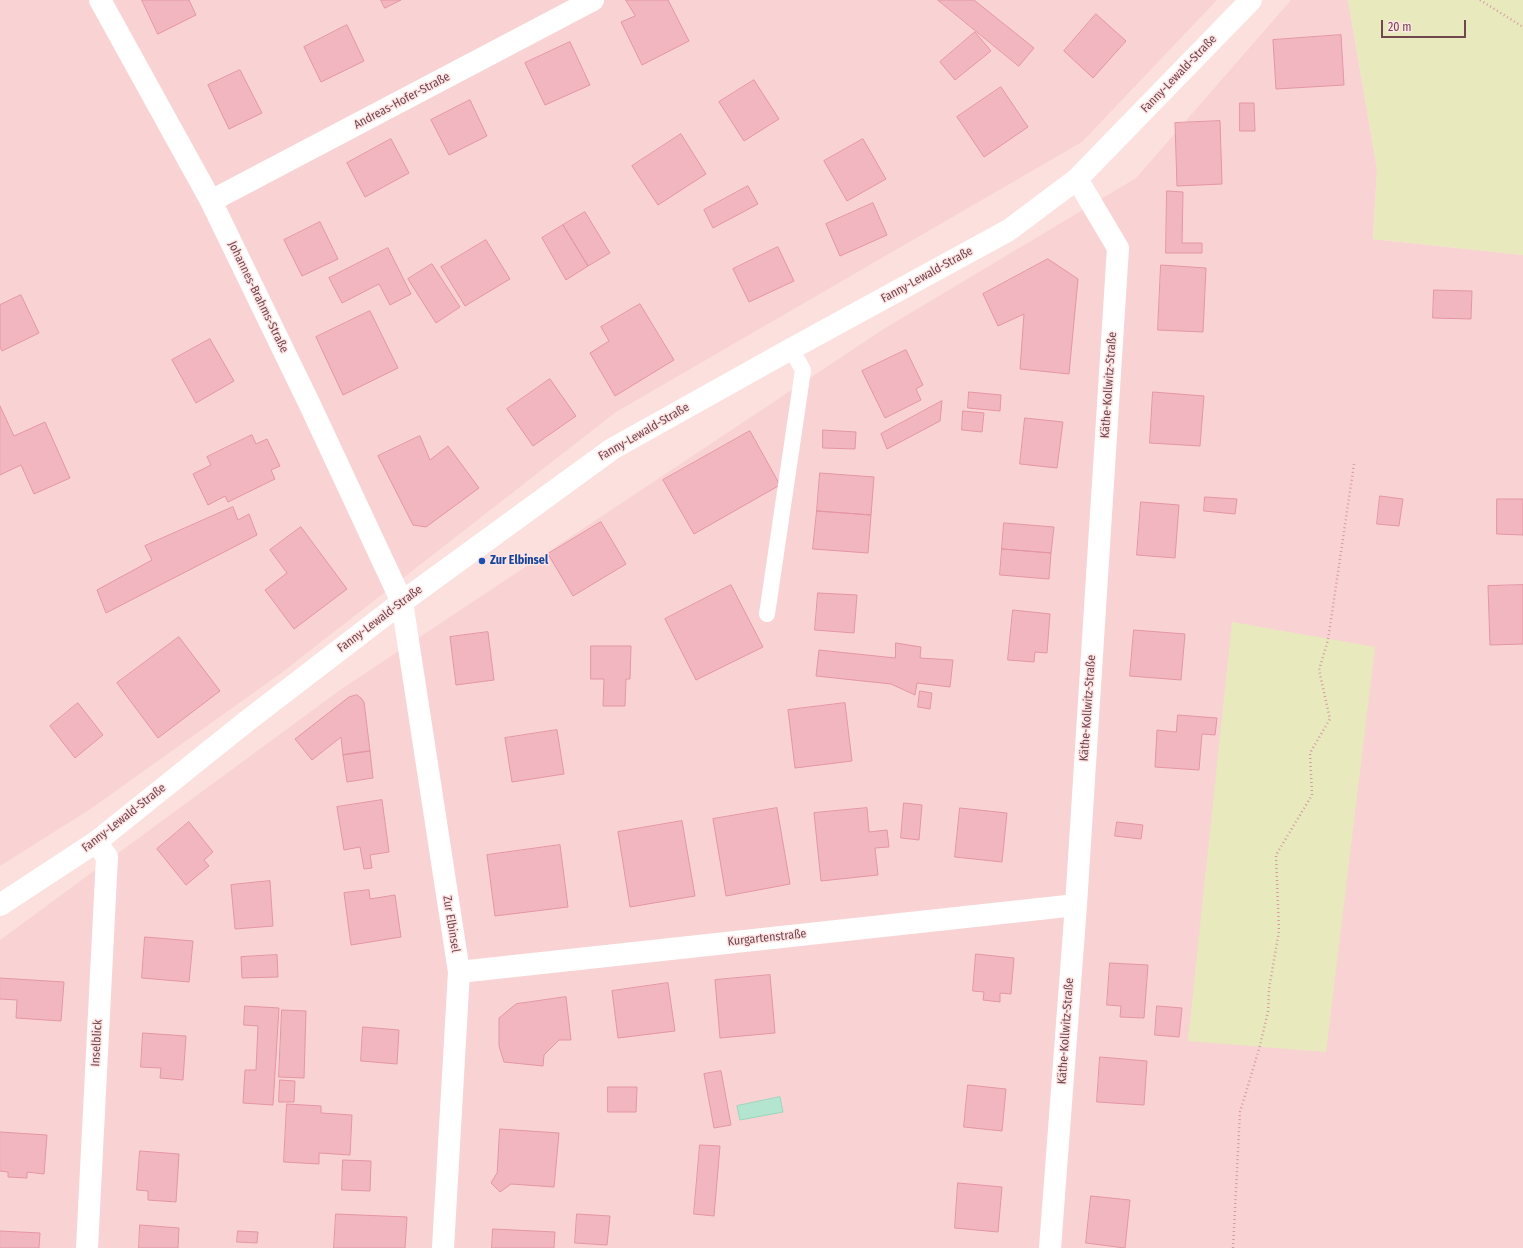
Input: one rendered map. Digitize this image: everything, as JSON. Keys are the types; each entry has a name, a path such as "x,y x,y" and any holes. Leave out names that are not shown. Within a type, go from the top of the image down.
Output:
{"street":[{"name":"Johannes-Brahms-Straße","path":"100,0 211,201 310,405 402,602"},
{"name":"Andreas-Hofer-Straße","path":"211,201 593,0"},
{"name":"Fanny-Lewald-Straße","path":"0,905 96,842 247,721 402,602 612,449 791,349 1010,230 1077,179 1251,0"},
{"name":"Käthe-Kollwitz-Straße","path":"1050,1248 1076,905 1118,248 1077,179"},
{"name":"Zur Elbinsel","path":"402,602 458,972 443,1248"},
{"name":"Inselblick","path":"87,1248 106,858 96,842"},
{"name":"Kurgartenstraße","path":"458,972 1076,905"}],"lane":[{"path":"767,614 803,370 791,349"}],"path":[{"path":"1480,0 1523,27"},
{"path":"1233,1248 1240,1112 1259,1049 1268,1012 1269,989 1279,932 1276,855 1312,795 1310,753 1330,719 1320,670 1328,640 1354,464"}],"shaded area":[{"path":"0,0 1217,0 1082,142 616,412 280,674 89,810 0,866"},
{"path":"1291,0 1348,0 1377,169 1373,239 1523,255 1523,1248 0,1248 0,940 340,690 882,330 1136,178"},
{"path":"1348,0 1523,0 1523,255 1373,239 1377,169"},
{"path":"1232,622 1375,647 1326,1052 1188,1041"},
{"path":"780,1097 783,1112 740,1120 737,1106"}],"building":[{"path":"142,0 189,0 196,15 158,34"},
{"path":"381,0 401,0 385,8"},
{"path":"626,0 668,0 689,41 642,65 621,22 635,16"},
{"path":"938,0 974,0 1034,48 1019,66"},
{"path":"1096,14 1126,41 1093,78 1064,51"},
{"path":"347,25 364,61 321,82 304,47"},
{"path":"975,32 991,51 955,80 940,62"},
{"path":"1341,35 1344,85 1276,89 1273,40"},
{"path":"570,42 590,85 545,105 525,63"},
{"path":"240,70 262,113 229,129 208,85"},
{"path":"754,80 779,119 744,141 719,102"},
{"path":"1001,87 1028,127 984,157 957,117"},
{"path":"470,100 487,136 449,155 431,120"},
{"path":"1240,103 1254,103 1255,131 1240,131"},
{"path":"1220,121 1222,184 1177,186 1175,123"},
{"path":"681,134 706,174 658,205 632,166"},
{"path":"391,139 409,173 365,197 347,163"},
{"path":"863,139 886,179 847,201 824,161"},
{"path":"748,186 758,204 713,228 704,210"},
{"path":"1167,191 1183,192 1182,243 1202,243 1202,253 1166,253"},
{"path":"873,203 887,235 840,256 826,224"},
{"path":"585,212 610,253 588,266 563,225"},
{"path":"320,222 338,259 302,276 284,240"},
{"path":"563,225 588,266 566,280 542,238"},
{"path":"486,240 510,279 465,306 441,267"},
{"path":"778,247 794,281 749,302 733,269"},
{"path":"388,248 411,294 390,305 379,284 342,303 329,278"},
{"path":"1048,259 1078,279 1069,374 1020,369 1024,314 998,326 983,294"},
{"path":"432,264 460,307 436,323 408,279"},
{"path":"1161,265 1206,268 1203,332 1158,330"},
{"path":"1434,290 1472,291 1471,319 1433,318"},
{"path":"21,295 39,333 2,351 0,347 0,305"},
{"path":"640,304 674,360 615,396 590,353 609,341 601,327"},
{"path":"370,311 398,368 343,395 316,337"},
{"path":"210,339 234,381 196,403 172,360"},
{"path":"906,350 923,385 916,389 921,400 885,418 862,371"},
{"path":"550,379 576,416 533,446 507,409"},
{"path":"969,392 1001,395 1000,411 968,408"},
{"path":"1153,392 1204,396 1200,446 1150,443"},
{"path":"942,401 940,421 887,449 881,434"},
{"path":"0,406 14,436 45,422 70,478 34,494 21,465 0,475"},
{"path":"963,411 984,413 982,432 962,430"},
{"path":"1025,418 1063,422 1057,468 1020,464"},
{"path":"823,430 856,432 855,449 823,448"},
{"path":"750,431 780,485 694,534 663,480"},
{"path":"252,435 256,444 267,439 280,466 271,470 275,479 228,502 225,496 208,505 193,474 211,465 207,457"},
{"path":"420,436 430,460 448,446 479,488 426,527 413,525 378,456"},
{"path":"820,473 874,477 871,515 817,511"},
{"path":"1380,496 1403,499 1399,526 1377,524"},
{"path":"1205,497 1237,499 1235,514 1204,511"},
{"path":"1497,499 1523,499 1523,535 1497,534"},
{"path":"1141,502 1179,505 1175,558 1137,555"},
{"path":"233,507 238,520 249,514 257,535 106,613 97,590 152,560 145,546"},
{"path":"817,511 871,515 868,553 813,549"},
{"path":"601,522 626,564 573,596 548,554"},
{"path":"1004,523 1054,527 1051,553 1002,549"},
{"path":"301,527 347,589 294,629 265,590 287,573 270,550"},
{"path":"1002,549 1051,553 1049,579 1000,575"},
{"path":"731,585 763,647 696,680 665,619"},
{"path":"1523,585 1523,644 1490,645 1488,586"},
{"path":"818,593 857,595 854,633 815,630"},
{"path":"1013,610 1050,614 1047,653 1035,652 1034,662 1008,660"},
{"path":"1134,630 1185,634 1181,680 1130,676"},
{"path":"488,632 494,680 456,685 450,637"},
{"path":"179,637 220,691 158,738 117,683"},
{"path":"896,643 921,647 920,658 953,660 950,687 917,683 915,695 891,684 816,676 819,650 895,658"},
{"path":"591,646 631,646 630,679 626,679 625,706 603,706 604,679 591,679"},
{"path":"920,691 932,693 930,709 918,707"},
{"path":"357,695 364,702 370,751 343,755 341,737 312,760 295,739 349,697"},
{"path":"78,703 103,735 75,758 50,726"},
{"path":"845,703 852,761 795,768 788,710"},
{"path":"1178,715 1217,718 1215,735 1202,734 1199,770 1155,767 1157,730 1176,732"},
{"path":"557,730 564,774 512,782 505,738"},
{"path":"370,751 373,778 347,782 343,755"},
{"path":"382,800 389,852 370,855 372,868 364,869 360,847 344,850 337,807"},
{"path":"904,803 922,805 919,840 901,838"},
{"path":"777,808 790,884 726,896 713,819"},
{"path":"867,808 869,832 887,830 889,847 875,848 878,875 821,881 814,813"},
{"path":"960,808 1007,813 1002,862 955,857"},
{"path":"682,821 695,896 630,907 618,832"},
{"path":"189,822 213,852 204,860 209,866 186,885 157,849"},
{"path":"1117,822 1143,825 1141,839 1115,836"},
{"path":"560,845 568,907 495,916 487,855"},
{"path":"270,881 273,926 235,929 231,885"},
{"path":"369,890 370,899 395,895 401,937 351,945 344,893"},
{"path":"145,937 193,941 189,982 142,978"},
{"path":"976,954 1014,958 1011,994 1000,993 1000,1002 983,1000 984,992 973,991"},
{"path":"277,955 278,977 242,978 241,957"},
{"path":"1110,963 1148,965 1144,1018 1120,1017 1121,1006 1107,1005"},
{"path":"770,975 775,1033 720,1038 715,980"},
{"path":"0,978 64,982 61,1021 16,1018 17,1000 0,999"},
{"path":"668,983 675,1031 618,1038 612,991"},
{"path":"566,997 571,1040 559,1040 544,1055 543,1066 504,1062 499,1046 499,1018 516,1004"},
{"path":"245,1006 279,1008 273,1105 243,1103 245,1070 256,1070 258,1026 244,1025"},
{"path":"1157,1006 1182,1008 1179,1037 1155,1035"},
{"path":"282,1010 306,1011 304,1078 279,1077"},
{"path":"363,1027 399,1030 397,1064 361,1061"},
{"path":"143,1033 186,1036 183,1080 160,1078 161,1068 141,1067"},
{"path":"1100,1057 1147,1061 1144,1105 1097,1102"},
{"path":"721,1071 731,1125 714,1128 704,1074"},
{"path":"280,1080 295,1081 294,1102 279,1102"},
{"path":"968,1085 1006,1089 1002,1131 964,1127"},
{"path":"608,1087 637,1087 636,1112 608,1112"},
{"path":"287,1104 321,1106 321,1113 352,1115 350,1155 319,1153 319,1164 284,1162"},
{"path":"500,1129 559,1133 554,1187 511,1184 500,1192 491,1183 497,1173"},
{"path":"0,1132 47,1135 44,1174 27,1172 27,1178 8,1177 8,1172 0,1171"},
{"path":"700,1145 720,1146 714,1216 694,1214"},
{"path":"140,1151 179,1154 176,1202 148,1200 148,1191 137,1190"},
{"path":"343,1160 371,1161 370,1191 342,1190"},
{"path":"958,1183 1002,1187 998,1232 955,1228"},
{"path":"1091,1196 1130,1200 1125,1248 1086,1243"},
{"path":"336,1214 407,1217 405,1248 334,1248"},
{"path":"577,1214 610,1216 607,1245 575,1243"},
{"path":"140,1225 179,1228 178,1248 139,1248"},
{"path":"493,1229 555,1232 554,1248 492,1248"},
{"path":"0,1231 40,1233 39,1248 0,1248"},
{"path":"238,1231 258,1232 257,1243 237,1242"}],"place":[{"name":"Zur Elbinsel","path":"482,561"}]}
